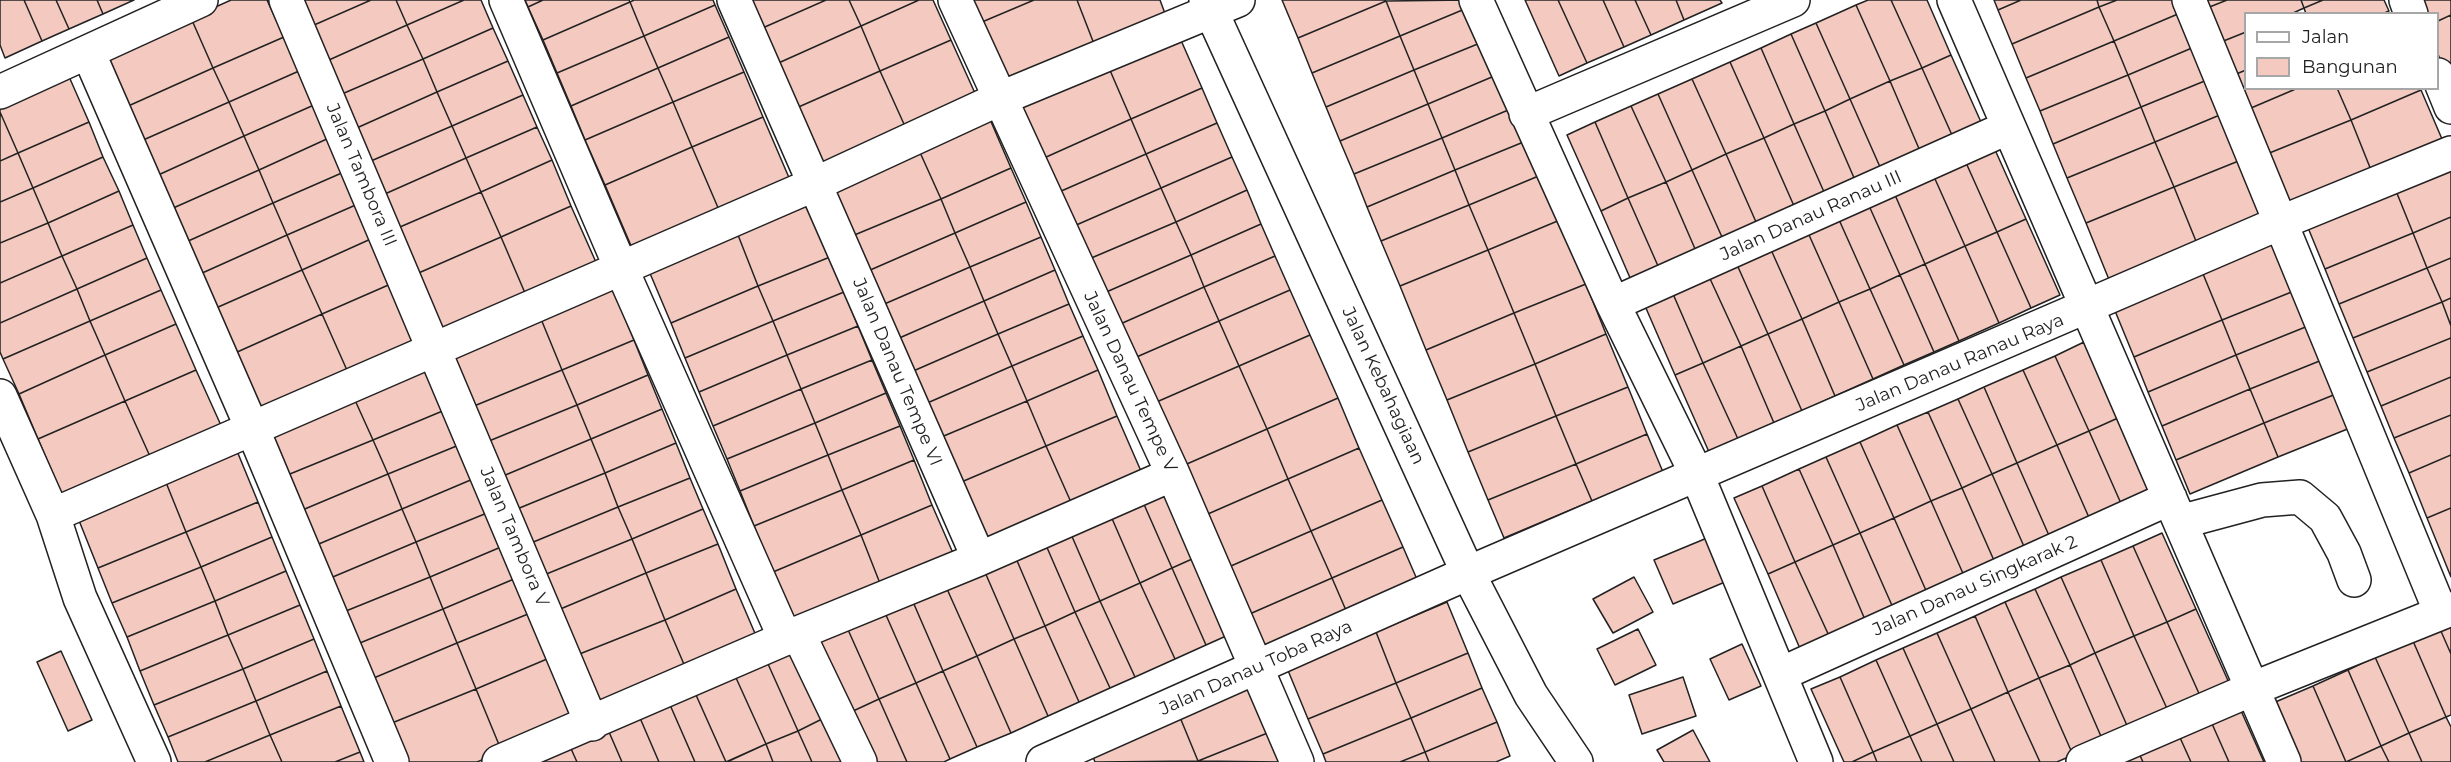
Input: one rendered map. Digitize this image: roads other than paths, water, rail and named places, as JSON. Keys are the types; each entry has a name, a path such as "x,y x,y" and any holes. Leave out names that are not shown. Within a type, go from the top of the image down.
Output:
{"street":[{"path":"0,93 201,0"},
{"name":"Jalan Tambora III","path":"286,0 435,350"},
{"path":"506,0 621,268 791,636 860,762"},
{"name":"Jalan Danau Tempe VI","path":"734,0 978,559"},
{"name":"Jalan Danau Tempe V","path":"955,0 1173,474 1297,762"},
{"path":"1476,0 1613,304 1697,475 1816,762"},
{"path":"1526,114 1793,0"},
{"path":"1954,0 2284,762"},
{"path":"2083,762 2252,689 2446,611 2189,0"},
{"path":"53,515 815,184 999,99 1219,4"},
{"name":"Jalan Kebahagiaan","path":"1219,4 1468,573 1531,695 1576,762"},
{"path":"88,52 252,428 392,762"},
{"path":"2439,77 2451,106"},
{"name":"Jalan Danau Ranau III","path":"1613,304 2008,127"},
{"name":"Jalan Danau Ranau Raya","path":"1468,573 2282,222 2451,153"},
{"name":"Jalan Tambora V","path":"435,350 592,724"},
{"path":"0,396 53,515 80,598 154,762"},
{"path":"499,762 1173,474"},
{"name":"Jalan Danau Singkarak 2","path":"1781,674 2175,510 2300,497 2325,518 2344,553 2354,580"},
{"name":"Jalan Danau Toba Raya","path":"1043,762 1085,753 1257,667 1468,573"}]}
